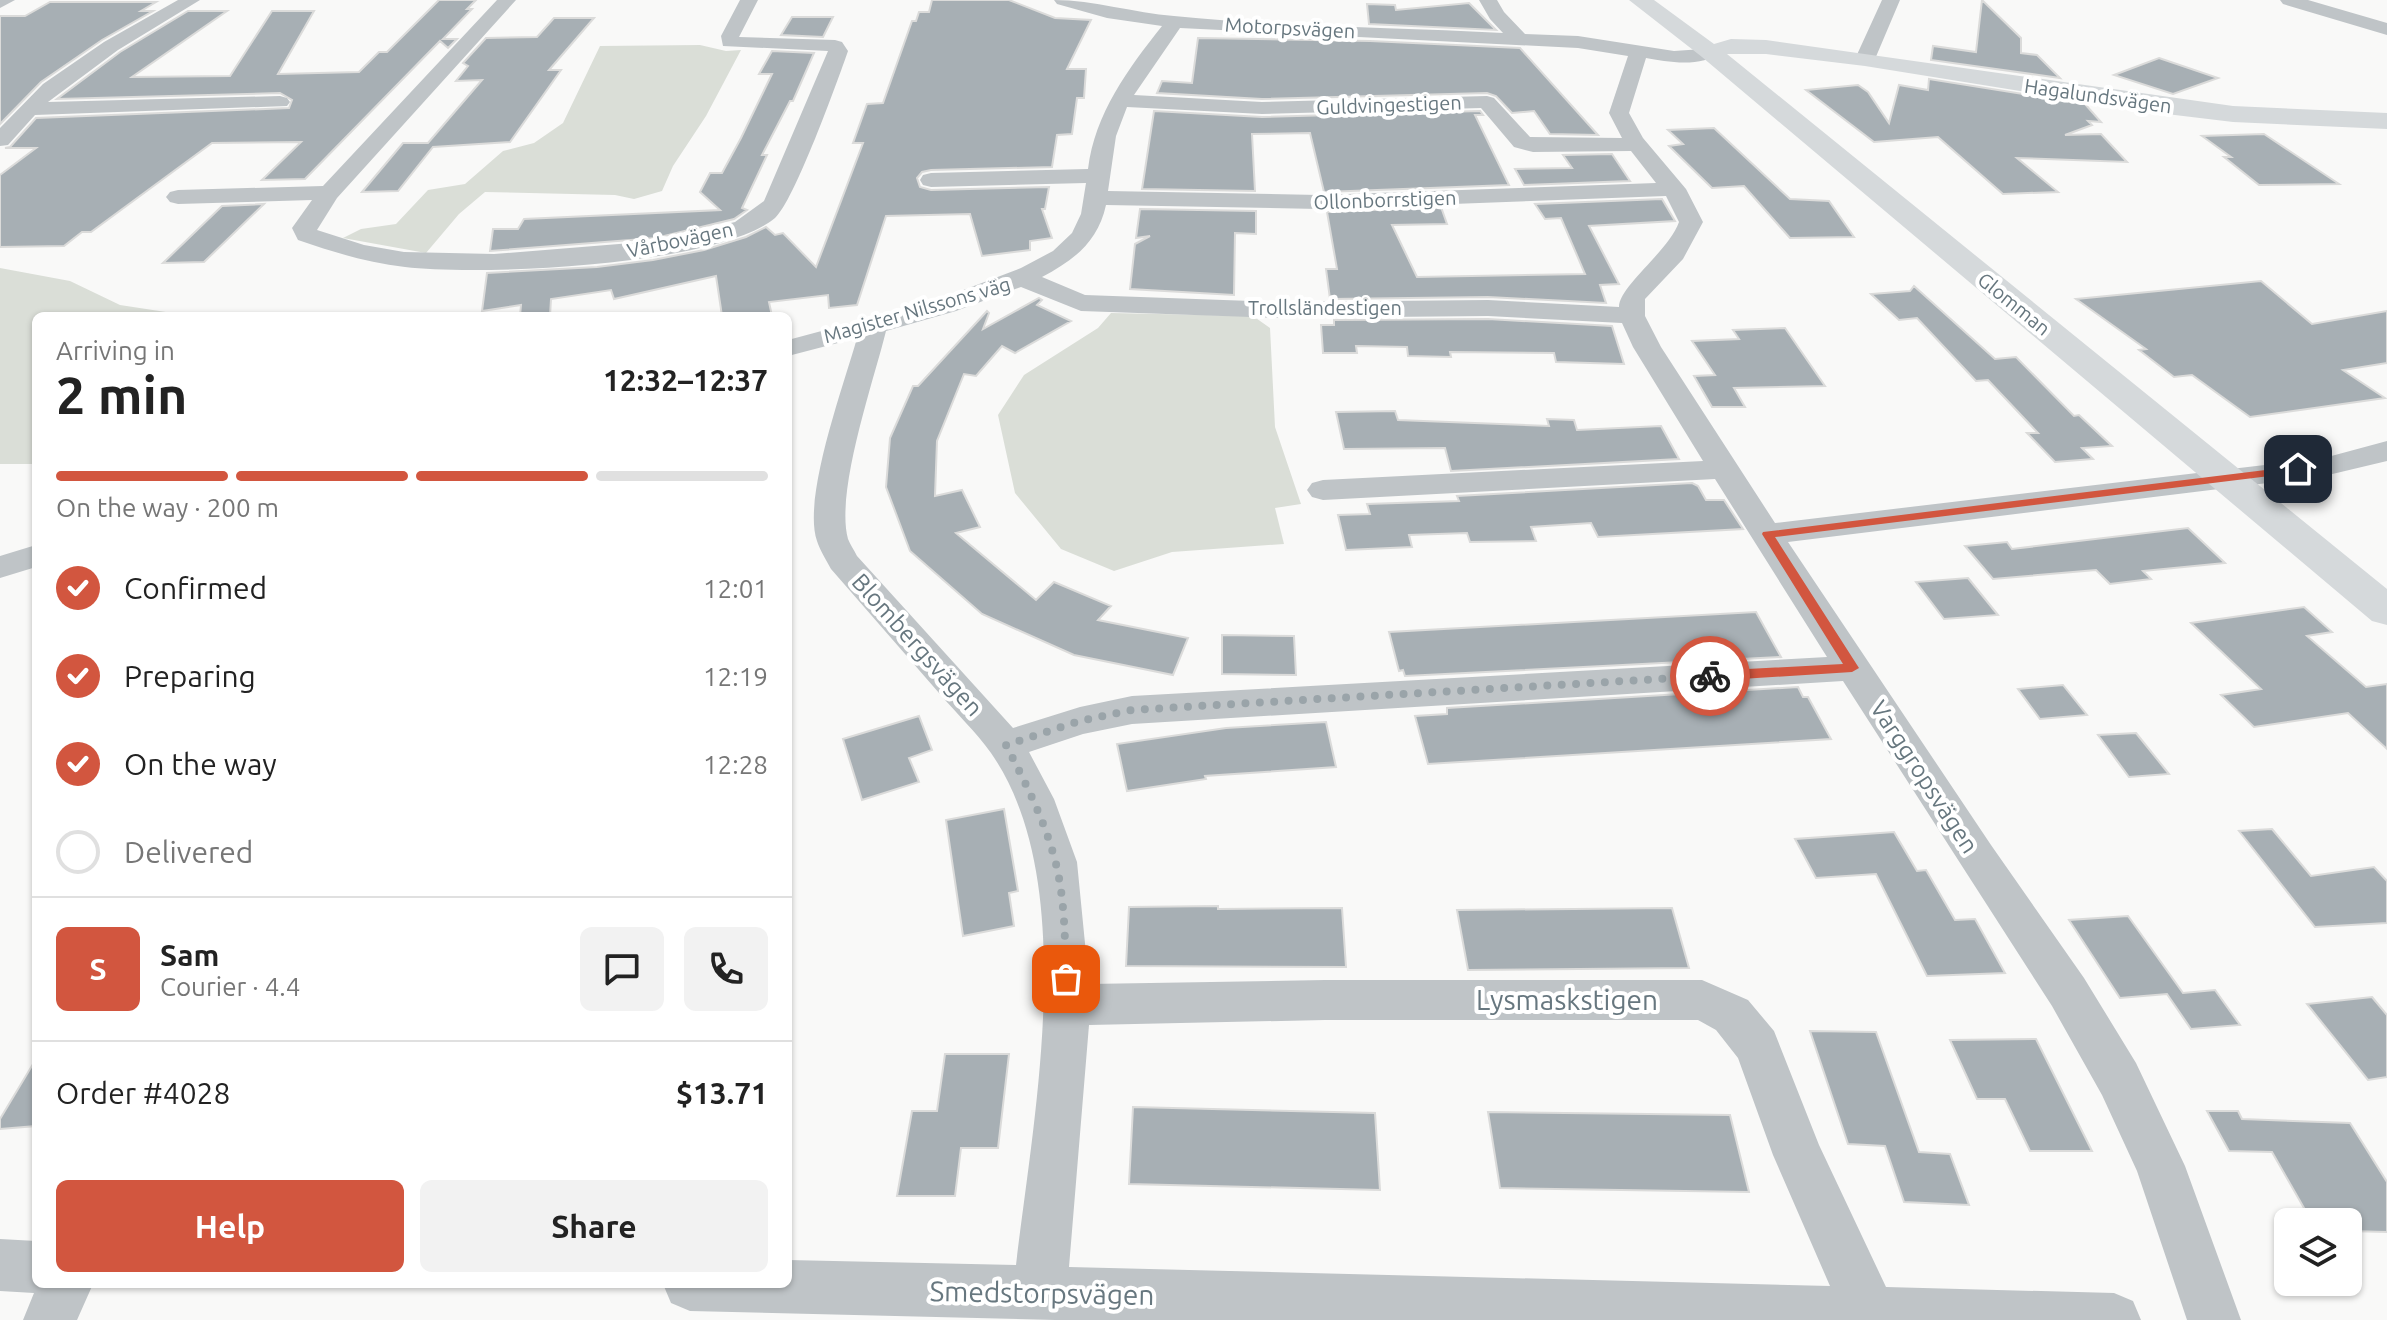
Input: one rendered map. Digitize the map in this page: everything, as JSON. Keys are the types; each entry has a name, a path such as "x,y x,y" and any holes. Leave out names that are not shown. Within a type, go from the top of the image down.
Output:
{"street":[{"path":"0,3 6,0"},
{"path":"0,140 50,88 111,46 191,0"},
{"name":"Vårbovägen","path":"507,0 329,193 304,228 307,235 359,252 417,260 546,262 684,243 755,223 769,212 838,51 835,46 730,42 730,36 749,0"},
{"name":"Motorpsvägen","path":"1063,0 1107,13 1175,22 1519,38 1604,44 1674,57 1710,52"},
{"path":"1488,0 1496,15 1519,38"},
{"name":"Glomman","path":"1640,0 1710,52 2387,611"},
{"path":"1865,59 1877,33 1880,17 1891,0"},
{"path":"2289,0 2387,29"},
{"name":"Magister Nilssons väg","path":"792,347 984,293 1024,279 1063,254 1082,237 1096,187 1106,132 1121,100 1175,22"},
{"path":"1632,316 1632,298 1673,257 1687,237 1691,222 1675,189 1626,130 1619,113 1639,51"},
{"name":"Hagalundsvägen","path":"1710,52 1743,56 1810,53 2164,106 2233,114 2387,121"},
{"name":"Guldvingestigen","path":"1121,100 1283,108 1487,102 1522,142 1533,145 1638,144"},
{"path":"33,109 280,102"},
{"name":"Ollonborrstigen","path":"931,180 1319,202 1675,189"},
{"path":"178,197 329,193"},
{"name":"Trollsländestigen","path":"1024,279 1081,303 1096,304 1280,310 1488,308 1632,316"},
{"name":"Varggropsvägen","path":"1632,316 1647,347 1724,469 1852,668 2068,992 2119,1079 2160,1166 2214,1320"},
{"name":"Blombergsvägen","path":"875,323 834,477 830,515 832,539 843,561 1006,745 1034,799 1056,862 1064,925 1068,1005 1040,1293"},
{"path":"1768,534 2324,467 2387,450"},
{"path":"1323,490 1724,469"},
{"path":"0,567 32,557"},
{"path":"1006,745 1080,721 1132,710 1852,668"},
{"name":"Lysmaskstigen","path":"1068,1005 1325,1000 1702,1000 1732,1015 1757,1046 1798,1155 1870,1314"},
{"path":"0,1265 32,1267"},
{"path":"50,1320 64,1288"},
{"name":"Smedstorpsvägen","path":"740,1288 967,1306 1040,1293 1640,1314 1870,1314 2114,1320"}],"shaded area":[{"path":"700,45 726,51 741,50 706,116 673,166 662,191 634,199 615,195 485,192 459,214 426,253 343,238 361,229 396,224 428,190 465,184 503,151 534,143 563,123 600,46"},
{"path":"0,268 70,281 120,305 166,312 32,312 32,464 0,464"},
{"path":"1111,313 1253,316 1270,328 1275,427 1301,504 1275,508 1284,544 1172,552 1114,571 1061,549 1015,493 998,415 1024,375 1098,328"}],"building":[{"path":"439,0 476,0 467,9 472,9 443,39 457,39 448,48 440,41 305,179 262,180 301,142 212,143 91,232 82,232 64,246 0,247 0,175 36,148 5,148 10,147 36,118 289,108 292,100 280,93 57,99 120,52 188,11 227,11 132,77 230,76 272,11 314,11 278,74 359,72 379,52 387,52"},
{"path":"932,0 1009,0 1055,18 1091,20 1067,69 1086,69 1084,98 1077,98 1072,134 1057,135 1052,167 931,170 922,172 917,178 920,187 931,190 1049,187 1045,209 1042,209 1052,238 1030,241 1030,250 982,256 970,214 886,216 857,305 829,308 828,295 769,302 771,312 721,312 716,276 614,299 611,290 551,299 550,312 520,312 521,305 482,311 487,273 597,267 653,260 704,250 746,237 766,227 775,235 783,233 816,267 863,143 853,143 867,104 883,103 912,21 916,21 919,12 929,12"},
{"path":"1982,0 2021,38 2021,53 2037,55 2060,78 1931,60 1933,46 1976,52"},
{"path":"50,2 156,2 141,11 153,11 102,40 41,82 0,124 0,16 25,16"},
{"path":"1469,3 1496,30 1369,24 1367,4 1395,5 1396,10"},
{"path":"792,17 833,17 823,37 781,35"},
{"path":"554,18 594,18 549,70 561,70 510,142 433,147 398,191 362,192 403,143 428,143 482,80 456,81 468,66 463,63 486,38 537,37"},
{"path":"1198,38 1520,48 1598,135 1550,134 1534,111 1512,113 1496,96 1487,93 1262,99 1157,93 1162,81 1192,83"},
{"path":"772,51 814,53 793,101 790,101 762,155 767,155 742,208 747,210 734,219 656,238 490,251 493,229 518,229 524,219 720,210 700,192 710,173 722,173 741,138 772,74 759,74"},
{"path":"2159,58 2218,78 2173,94 2114,75"},
{"path":"1929,79 2085,104 2101,122 2088,121 2092,125 2065,135 2101,134 2127,162 2017,158 2058,192 2003,194 1938,137 1874,142 1806,90 1858,85 1868,92 1889,123 1899,85 1928,90"},
{"path":"1154,111 1262,117 1480,111 1483,115 1475,115 1509,185 1324,192 1310,133 1252,134 1255,191 1142,189"},
{"path":"1714,128 1790,199 1829,201 1854,237 1790,238 1744,186 1712,188 1669,146 1683,144 1668,130"},
{"path":"2264,134 2339,184 2259,185 2224,157 2231,157 2202,136"},
{"path":"1612,154 1630,181 1524,185 1515,169 1572,168 1563,155"},
{"path":"1662,199 1675,221 1589,226 1619,284 1600,285 1606,303 1488,297 1330,299 1326,269 1337,269 1327,212 1441,207 1447,224 1392,225 1417,277 1585,274 1561,218 1545,219 1535,204"},
{"path":"264,204 204,262 163,263 222,206"},
{"path":"1140,209 1256,211 1256,234 1235,233 1234,295 1130,289 1135,244 1150,236 1136,238"},
{"path":"2261,281 2312,324 2387,311 2387,363 2343,370 2385,398 2250,417 2192,375 2174,377 2139,350 2146,349 2076,299"},
{"path":"1914,286 1995,359 2016,357 2074,416 2079,415 2112,446 2082,448 2093,459 2055,462 2027,433 2038,433 1988,380 1976,381 1917,318 1899,320 1871,294 1910,291"},
{"path":"1039,298 1042,300 1037,305 1071,321 1015,353 1002,346 976,376 964,374 937,441 935,496 962,490 980,527 956,533 1036,600 1054,582 1111,606 1098,620 1188,638 1173,675 1074,655 982,614 910,551 886,487 890,438 913,386 918,386 987,311 983,329"},
{"path":"1488,319 1612,326 1624,364 1556,362 1554,353 1450,352 1451,357 1408,356 1407,347 1356,346 1357,353 1323,353 1321,325 1334,325 1334,320"},
{"path":"1785,328 1825,386 1734,388 1745,407 1712,407 1694,376 1715,375 1692,341 1739,339 1733,330"},
{"path":"1395,411 1398,420 1549,426 1547,419 1574,420 1577,430 1661,426 1679,459 1451,471 1445,448 1344,449 1336,412"},
{"path":"1692,483 1698,486 1706,500 1724,500 1743,529 1598,537 1591,523 1531,527 1536,541 1470,542 1467,533 1409,535 1412,547 1346,550 1338,515 1370,514 1367,504 1459,501 1457,496"},
{"path":"2188,528 2225,563 2143,571 2151,579 2110,584 2096,570 1993,579 1965,546 2007,542 2012,549"},
{"path":"1968,578 1998,615 1944,619 1916,582"},
{"path":"2304,607 2332,632 2307,636 2366,687 2387,684 2387,749 2348,713 2254,727 2221,695 2261,689 2191,623"},
{"path":"1756,612 1781,657 1405,676 1403,670 1399,671 1389,632"},
{"path":"1222,635 1294,636 1296,675 1222,674"},
{"path":"2063,685 2087,715 2040,719 2018,689"},
{"path":"1798,687 1803,697 1808,697 1831,739 1428,764 1415,716 1447,714 1447,708"},
{"path":"919,716 932,750 909,758 919,782 862,800 843,739"},
{"path":"1326,722 1336,767 1205,776 1206,779 1127,791 1117,744 1226,728"},
{"path":"2136,733 2169,774 2129,777 2098,735"},
{"path":"1004,809 1018,891 1009,893 1014,926 963,936 946,820"},
{"path":"2272,829 2311,876 2374,867 2387,881 2387,923 2315,927 2239,831"},
{"path":"1894,832 1917,871 1926,870 1955,920 1975,919 2005,973 1927,976 1876,874 1816,878 1795,839"},
{"path":"1218,906 1218,909 1342,908 1346,967 1126,966 1129,907"},
{"path":"1672,908 1689,968 1468,970 1457,910"},
{"path":"2128,916 2183,993 2215,990 2240,1025 2191,1029 2167,994 2120,998 2069,920"},
{"path":"2372,997 2387,1015 2387,1077 2368,1080 2307,1004"},
{"path":"1810,1031 1876,1032 1919,1152 1950,1154 1969,1205 1904,1202 1885,1146 1848,1144"},
{"path":"2036,1039 2092,1151 2030,1151 2005,1099 1977,1099 1950,1040"},
{"path":"945,1054 1009,1054 998,1148 961,1148 955,1196 897,1196 912,1111 937,1111"},
{"path":"32,1066 32,1126 0,1129 0,1119"},
{"path":"1133,1107 1375,1113 1380,1190 1129,1184"},
{"path":"2207,1111 2238,1111 2242,1119 2350,1123 2387,1182 2387,1232 2362,1231 2362,1208 2304,1208 2272,1152 2229,1151"},
{"path":"1488,1112 1730,1115 1749,1192 1500,1188"}],"way so far":[{"path":"1066,979 1064,925 1056,862 1034,799 1006,745 1080,721 1132,710 1710,676"}],"route":[{"path":"1710,676 1852,668 1768,534 2298,469"}]}
